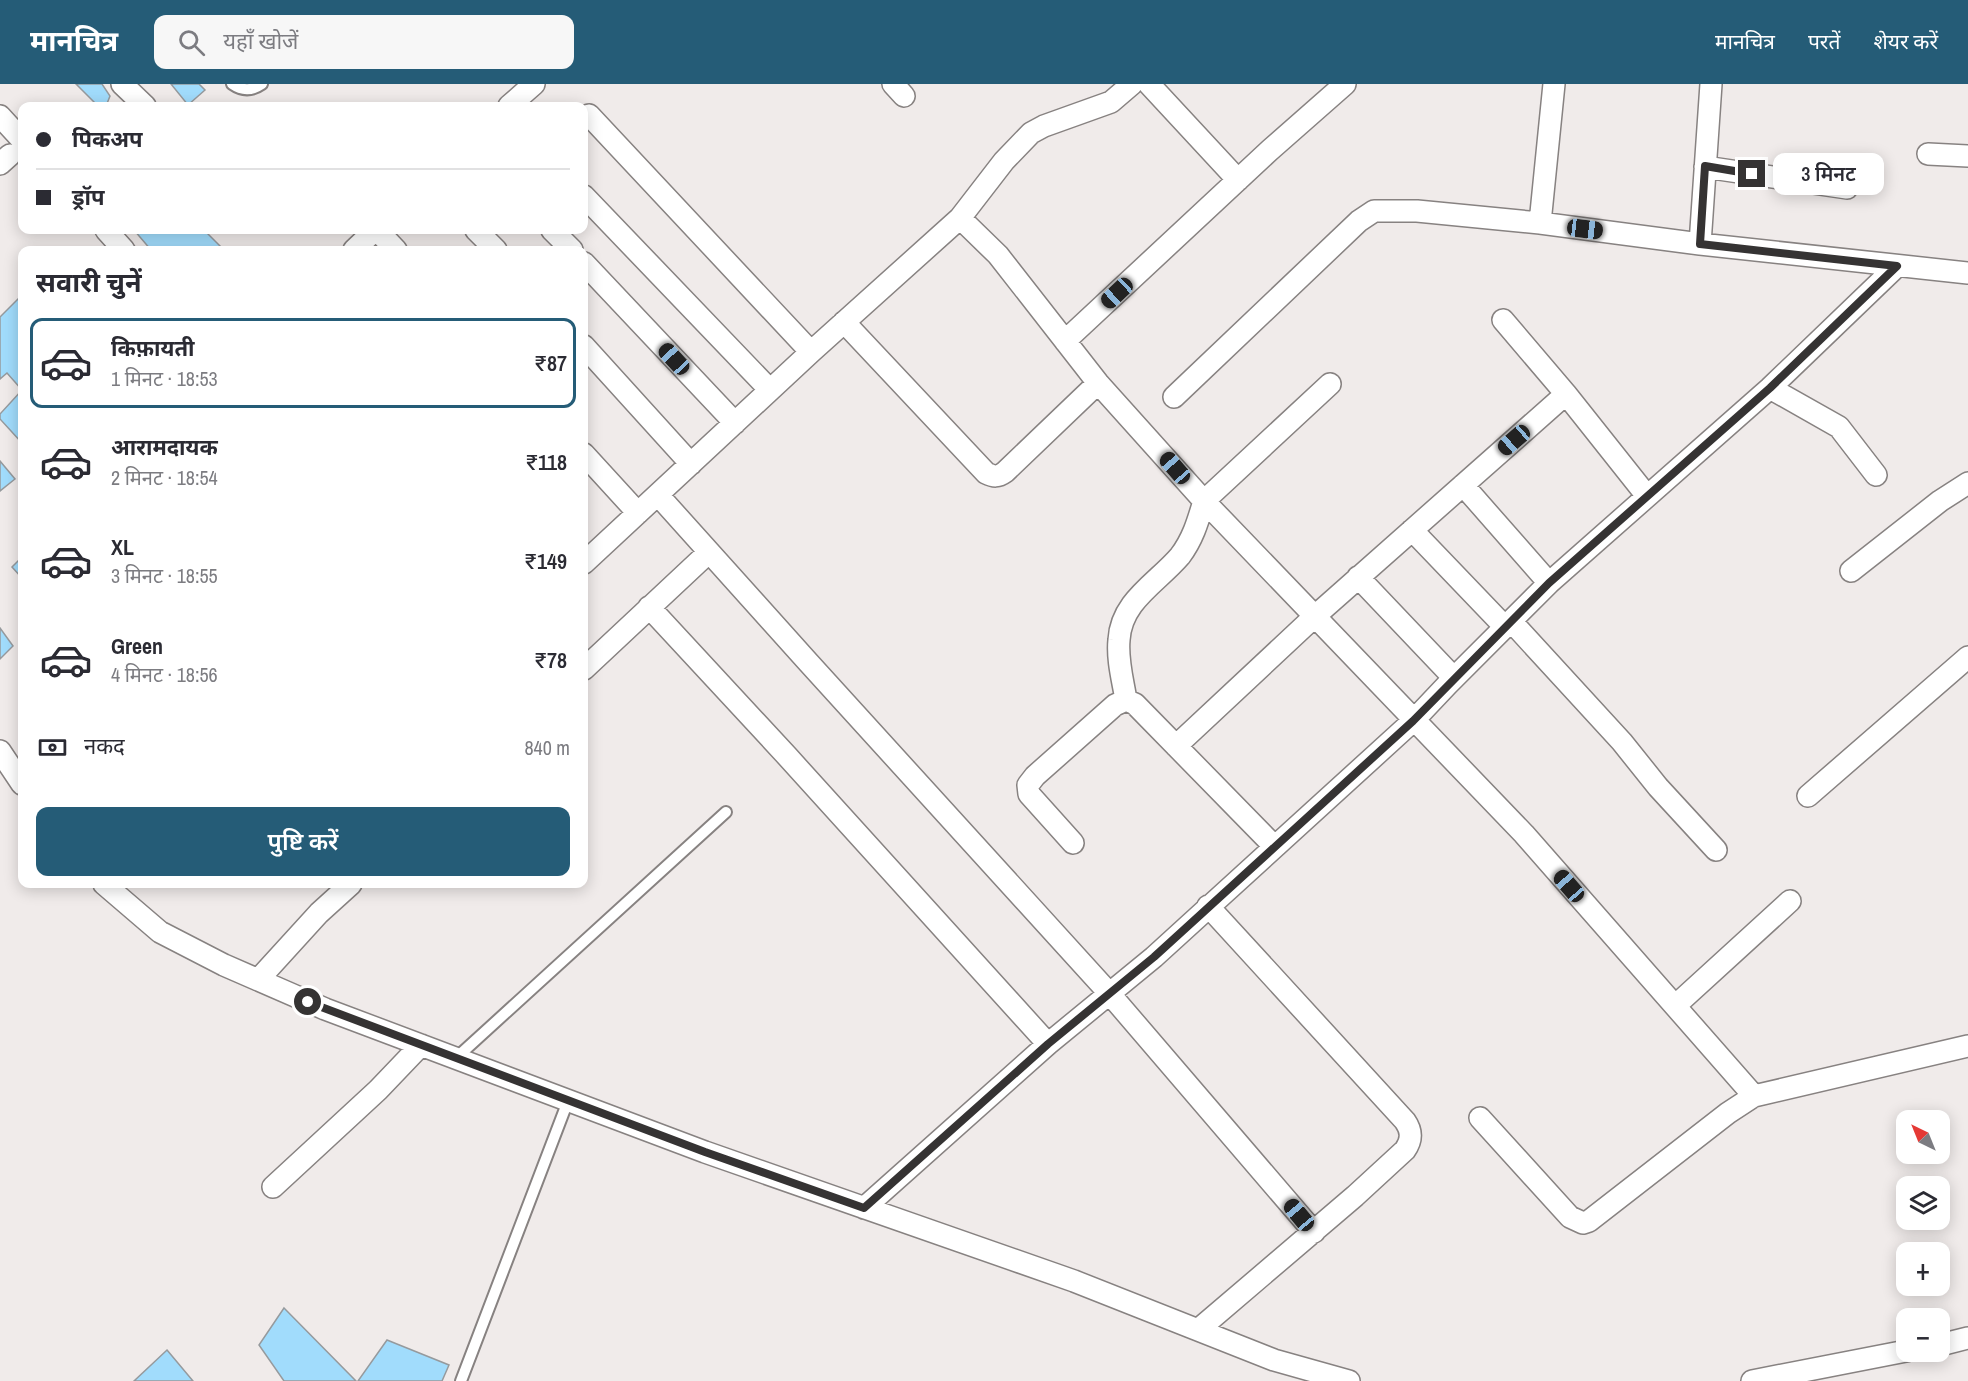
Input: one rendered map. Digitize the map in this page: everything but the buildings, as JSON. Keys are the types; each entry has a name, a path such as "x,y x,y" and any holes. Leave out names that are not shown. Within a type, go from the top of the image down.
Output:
{"street":[{"path":"122,84 141,102"},
{"path":"514,102 534,84"},
{"path":"588,559 811,352 960,218 1004,161 1031,134 1057,120 1112,102 1132,84"},
{"path":"1149,84 1238,180"},
{"path":"1065,341 1238,180 1346,84"},
{"path":"1540,223 1554,84"},
{"path":"1700,244 1712,84"},
{"path":"589,115 811,352"},
{"path":"0,116 11,153"},
{"path":"1928,154 1968,156"},
{"path":"1705,166 1847,188"},
{"path":"588,199 770,390"},
{"path":"1174,398 1367,214 1374,211 1390,210 1540,223 1700,244 1968,273"},
{"path":"960,218 1004,261 1098,383 1204,501 1524,834 1754,1096"},
{"path":"110,234 120,246"},
{"path":"358,246 372,234"},
{"path":"380,234 392,246"},
{"path":"480,234 492,246"},
{"path":"556,234 568,246"},
{"path":"864,1208 1048,1044 1154,957 1413,721 1549,583 1770,388 1897,266"},
{"path":"588,267 735,423"},
{"path":"1503,320 1566,394 1647,496"},
{"path":"844,322 986,473 992,476 998,477 1005,472 1098,383"},
{"path":"588,350 691,464"},
{"path":"1126,700 1119,661 1119,640 1121,626 1129,608 1179,556 1191,540 1204,501 1330,384"},
{"path":"1770,388 1839,427 1876,475"},
{"path":"1176,746 1358,577 1566,394"},
{"path":"588,458 638,513"},
{"path":"1851,570 1940,501 1968,483"},
{"path":"1463,485 1549,583"},
{"path":"658,495 1109,993 1314,1232"},
{"path":"1412,530 1508,624 1622,742 1658,787 1716,850"},
{"path":"588,665 709,552"},
{"path":"1358,577 1454,678"},
{"path":"649,607 1048,1044"},
{"path":"1808,796 1968,657"},
{"path":"1126,700 1134,704 1274,846"},
{"path":"1073,843 1029,794 1028,785 1035,776 1115,705 1126,700"},
{"path":"0,751 18,778"},
{"path":"109,888 160,932 224,965 325,1009 705,1152 1074,1281 1274,1360 1349,1381"},
{"path":"258,980 319,913 347,888"},
{"path":"1675,1006 1790,901"},
{"path":"1198,1330 1314,1232 1405,1150 1410,1143 1411,1133 1409,1127 1208,906"},
{"path":"273,1187 378,1090 421,1045"},
{"path":"1480,1118 1570,1217 1577,1222 1584,1223 1728,1113 1754,1096 1968,1046"},
{"path":"1950,1342 1968,1338"},
{"path":"1752,1381 1896,1353"}],"lane":[{"path":"232,84 245,90 262,84"},
{"path":"455,1058 726,812"},
{"path":"461,1381 568,1101"}],"route":[{"path":"308,1002 705,1152 864,1208 1048,1044 1154,957 1413,721 1549,583 1770,388 1897,266 1700,244 1705,166 1752,174"}]}
